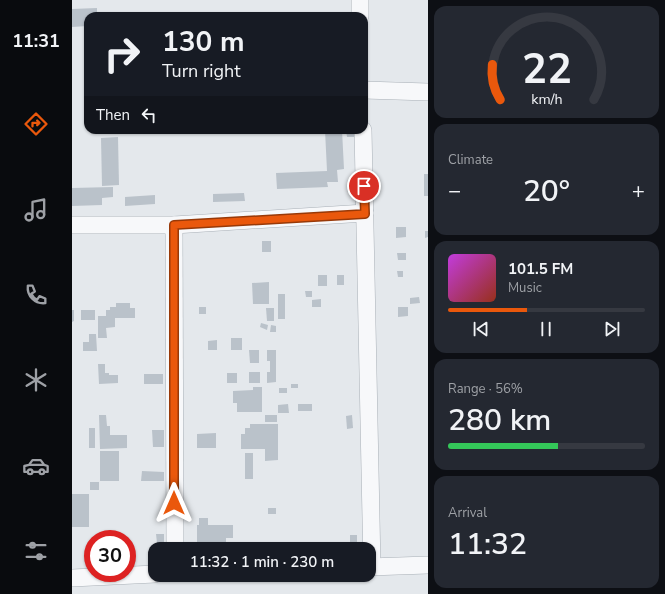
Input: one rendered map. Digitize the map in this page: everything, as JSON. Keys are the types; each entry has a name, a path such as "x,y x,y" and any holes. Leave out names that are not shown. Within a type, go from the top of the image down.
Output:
{"street":[{"path":"360,0 360,12"},
{"path":"368,90 428,92"},
{"path":"363,134 370,542"},
{"path":"72,226 174,225 365,214"},
{"path":"174,225 174,542"},
{"path":"376,567 428,565"},
{"path":"72,578 148,574"}],"building":[{"path":"97,8 97,12 84,12 84,26 72,27 72,9"},
{"path":"325,134 342,134 344,169 337,170 338,182 327,182 328,187 277,189 276,173 327,171"},
{"path":"347,134 354,134 354,137 347,137"},
{"path":"118,137 119,185 102,186 101,138"},
{"path":"424,174 428,174 428,196 424,196"},
{"path":"113,187 113,197 102,198 102,205 72,206 72,188"},
{"path":"244,193 245,201 213,202 213,194"},
{"path":"155,195 155,204 125,206 125,197"},
{"path":"396,227 406,227 406,237 396,238"},
{"path":"425,231 428,231 428,237 425,238"},
{"path":"262,241 271,241 271,252 262,252"},
{"path":"397,253 406,253 406,260 398,260"},
{"path":"397,271 403,271 403,277 398,277"},
{"path":"318,275 327,275 327,286 318,286"},
{"path":"337,275 344,275 344,285 337,285"},
{"path":"269,282 269,304 253,304 252,283"},
{"path":"305,291 312,291 312,297 306,297"},
{"path":"278,294 285,294 285,319 278,319"},
{"path":"419,297 420,303 410,304 410,298"},
{"path":"321,299 321,307 312,307 312,300"},
{"path":"116,303 130,303 130,308 135,308 135,318 115,318 115,327 106,328 107,338 98,338 98,316 106,316 106,310 110,310 110,307 116,307"},
{"path":"199,307 206,307 206,314 199,314"},
{"path":"398,307 408,307 408,316 398,317"},
{"path":"266,308 274,308 274,321 267,321"},
{"path":"72,310 74,310 74,321 72,322"},
{"path":"81,310 95,310 95,320 81,320"},
{"path":"261,323 268,325 267,330 260,327"},
{"path":"271,325 276,326 276,332 270,332"},
{"path":"89,334 96,334 97,351 83,351 83,342 89,342"},
{"path":"231,338 242,338 242,350 231,350"},
{"path":"217,340 217,350 208,350 208,341"},
{"path":"249,350 259,350 259,363 250,363"},
{"path":"267,350 276,350 276,382 267,383 267,372 270,372 270,361 267,361"},
{"path":"98,364 105,364 105,373 109,373 109,375 118,375 118,383 99,384"},
{"path":"249,372 260,372 260,383 249,383"},
{"path":"227,373 237,373 237,383 227,383"},
{"path":"144,374 163,374 163,384 144,384"},
{"path":"291,384 298,384 298,388 291,388"},
{"path":"253,387 262,387 262,412 237,412 237,403 233,403 233,391 253,390"},
{"path":"279,388 287,388 287,393 279,393"},
{"path":"288,404 289,413 278,413 278,405"},
{"path":"298,404 312,404 312,411 298,411"},
{"path":"99,415 106,415 107,426 110,426 110,435 127,435 127,448 100,449"},
{"path":"265,415 277,415 277,422 265,422"},
{"path":"352,415 353,428 347,429 346,416"},
{"path":"250,424 278,424 278,460 265,461 265,449 241,449 241,434 245,434 245,428 250,428"},
{"path":"89,428 95,428 95,448 89,448"},
{"path":"152,430 164,430 164,447 153,447"},
{"path":"216,433 216,448 197,448 197,434"},
{"path":"100,451 119,451 119,481 100,481"},
{"path":"245,453 253,453 253,479 245,479"},
{"path":"142,471 164,472 164,481 141,481"},
{"path":"90,482 99,482 99,490 90,490"},
{"path":"72,494 89,494 89,527 72,527"},
{"path":"268,508 276,508 276,514 268,514"},
{"path":"199,518 208,518 208,525 233,525 233,538 226,538 226,542 197,542 197,525 199,525"},
{"path":"156,534 164,534 164,542 157,542"},
{"path":"350,535 357,535 357,542 350,542"}],"route":[{"path":"174,503 174,225 365,214 364,186"}]}
